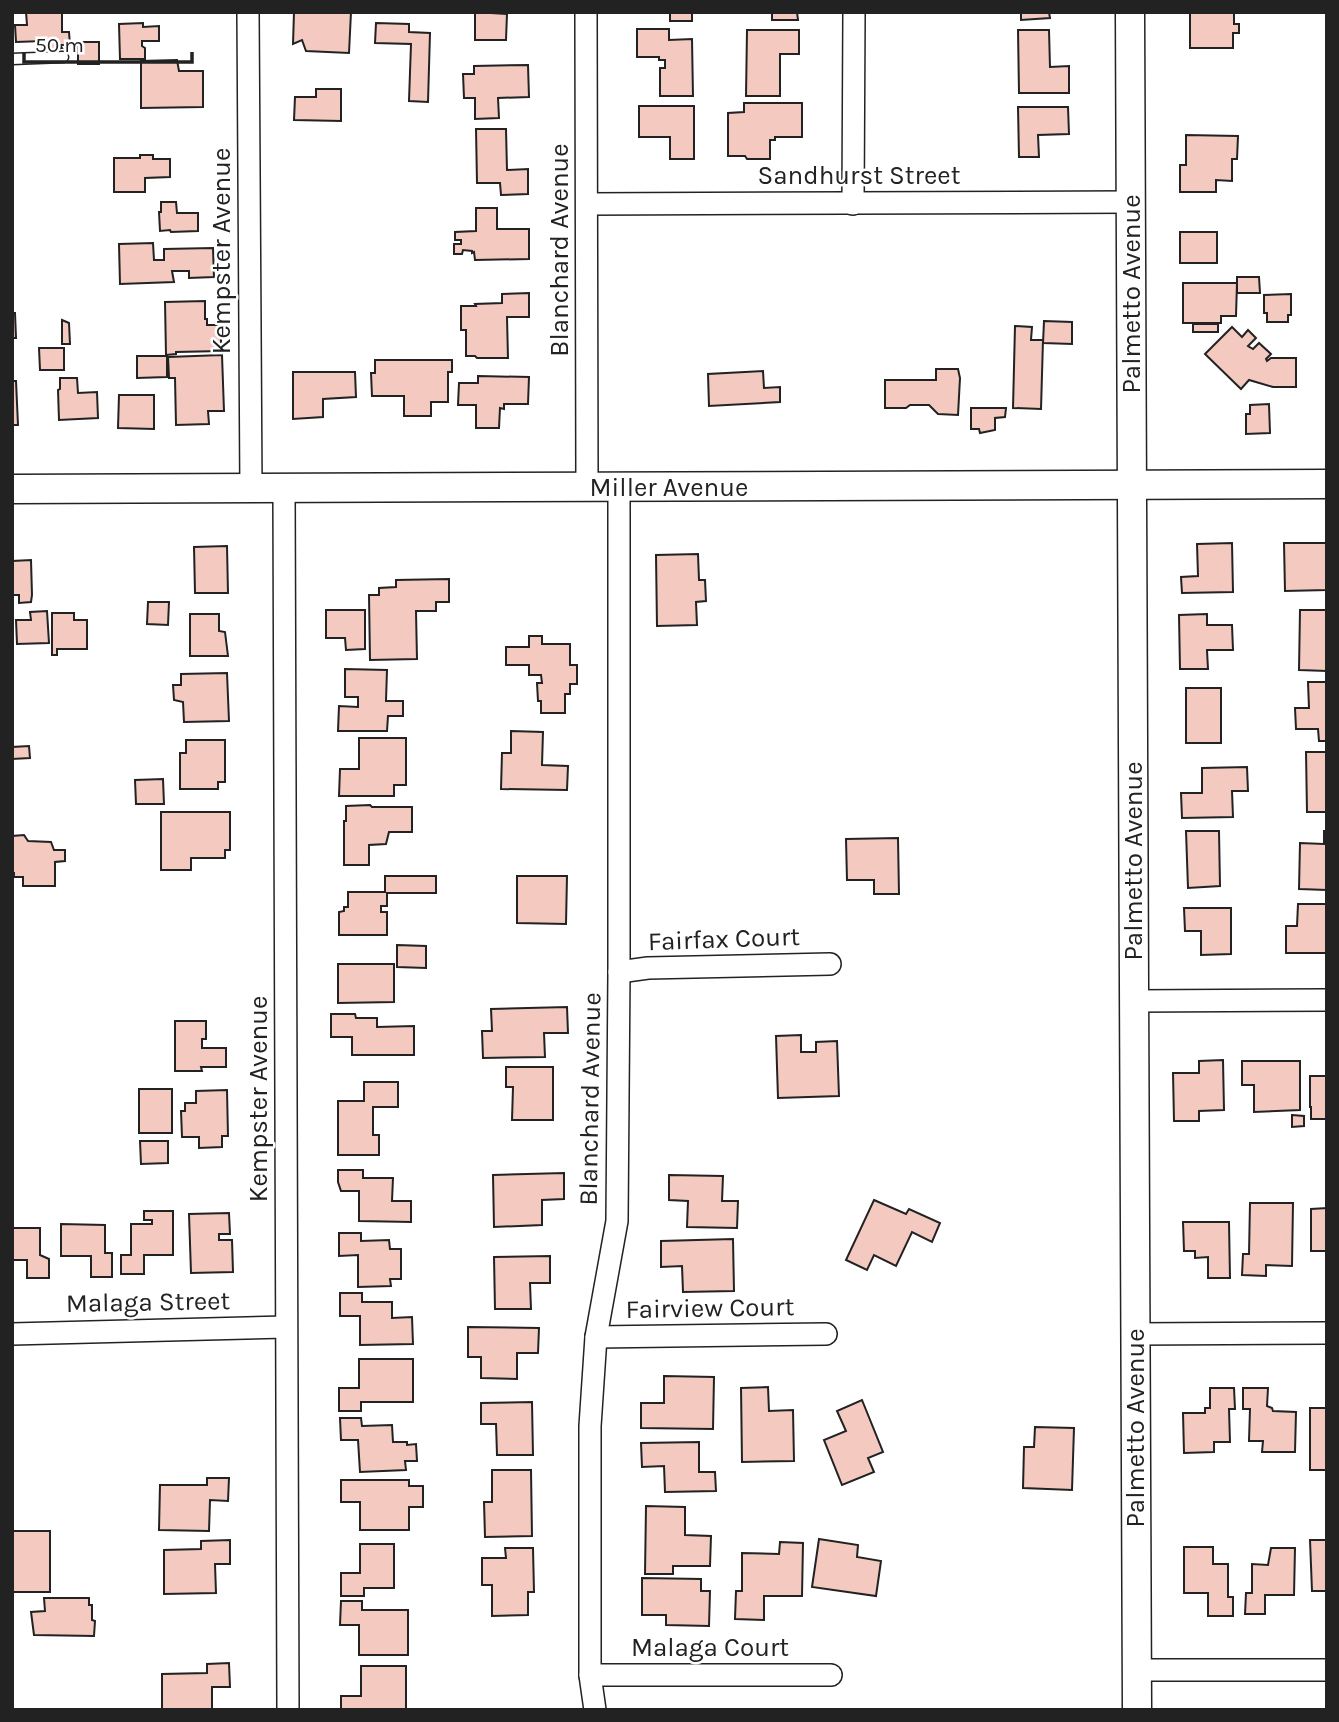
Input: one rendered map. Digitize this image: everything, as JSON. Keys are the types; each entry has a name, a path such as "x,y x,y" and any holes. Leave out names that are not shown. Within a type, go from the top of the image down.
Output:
{"street":[{"name":"Kempster Avenue","path":"248,12 251,489"},
{"name":"Blanchard Avenue","path":"586,12 587,487"},
{"path":"853,204 854,12"},
{"name":"Palmetto Avenue","path":"1130,12 1137,1710"},
{"name":"Sandhurst Street","path":"587,204 1130,202"},
{"name":"Miller Avenue","path":"12,489 1327,484"},
{"name":"Blanchard Avenue","path":"595,1710 590,1675 590,1426 596,1337 617,1221 619,487"},
{"name":"Kempster Avenue","path":"284,488 288,1710"},
{"name":"Fairfax Court","path":"619,972 648,968 830,964"},
{"path":"1134,1002 1327,1000"},
{"name":"Malaga Street","path":"12,1334 286,1327"},
{"path":"1135,1334 1327,1333"},
{"name":"Fairview Court","path":"596,1337 826,1334"},
{"path":"1137,1670 1327,1670"},
{"name":"Malaga Court","path":"590,1675 831,1675"}],"lane":[{"path":"12,59 63,57"}],"building":[{"path":"26,12 62,12 62,32 69,32 70,45 60,45 62,48 48,50 44,41 16,42 15,25 27,25"},
{"path":"294,12 351,12 349,53 306,51 302,40 293,44"},
{"path":"475,12 507,14 506,40 475,40"},
{"path":"670,12 692,12 692,21 670,21"},
{"path":"772,12 797,12 798,20 772,20"},
{"path":"1021,12 1049,12 1050,18 1021,20"},
{"path":"1190,12 1234,12 1234,24 1239,24 1239,33 1233,33 1233,48 1190,48"},
{"path":"143,23 143,27 159,26 159,41 142,41 145,59 120,59 119,24"},
{"path":"376,23 409,24 409,32 430,33 428,102 409,101 411,44 375,43"},
{"path":"637,29 669,29 669,40 692,39 693,96 660,96 660,68 665,68 665,60 659,60 659,57 637,57"},
{"path":"747,30 799,30 799,54 780,54 780,96 746,96"},
{"path":"1018,30 1049,30 1050,67 1069,66 1069,93 1019,93"},
{"path":"78,42 99,42 99,64 78,64"},
{"path":"177,60 179,71 203,71 203,107 141,108 141,61"},
{"path":"528,65 529,97 498,98 499,118 475,119 475,98 464,98 463,74 474,74 474,66"},
{"path":"316,89 341,89 341,121 294,120 295,97 316,97"},
{"path":"744,103 802,103 802,137 775,137 775,140 770,140 770,159 728,156 728,113 744,112"},
{"path":"639,106 694,106 694,159 670,159 670,137 639,137"},
{"path":"1018,107 1068,107 1069,134 1038,135 1039,157 1019,157"},
{"path":"476,129 506,129 507,170 528,169 528,194 501,195 500,183 477,183"},
{"path":"1186,135 1238,136 1237,159 1232,159 1232,181 1216,180 1216,192 1180,192 1180,165 1186,165"},
{"path":"140,155 153,155 153,159 170,159 170,177 145,178 145,192 114,192 114,158 140,158"},
{"path":"161,202 176,202 177,213 198,213 198,231 160,231"},
{"path":"476,208 497,208 497,229 529,229 529,259 475,260 474,252 463,250 462,254 454,254 454,244 461,244 461,240 455,240 455,232 476,231"},
{"path":"1180,232 1217,232 1217,263 1180,263"},
{"path":"153,243 154,260 164,260 164,249 213,248 214,277 189,278 189,271 172,271 174,282 120,284 119,244"},
{"path":"1237,277 1259,277 1260,293 1237,293"},
{"path":"1183,283 1237,283 1236,316 1221,316 1221,323 1183,323"},
{"path":"529,293 529,317 507,317 508,358 466,356 466,330 461,330 461,306 502,303 502,294"},
{"path":"1291,294 1291,315 1288,315 1288,322 1267,322 1264,295"},
{"path":"205,301 207,325 221,325 221,351 176,352 166,355 165,302"},
{"path":"12,313 15,313 16,338 12,338"},
{"path":"62,320 69,323 70,344 62,344"},
{"path":"1044,321 1072,322 1072,344 1043,343"},
{"path":"1193,324 1218,324 1218,332 1193,332"},
{"path":"1015,326 1032,327 1031,340 1043,340 1041,409 1013,408"},
{"path":"1232,327 1242,337 1248,330 1256,338 1248,346 1253,349 1259,343 1271,354 1267,361 1271,358 1296,358 1296,387 1273,387 1249,380 1241,389 1205,354"},
{"path":"39,348 64,348 64,370 40,370"},
{"path":"222,355 224,411 208,411 209,424 176,425 175,378 169,378 168,357"},
{"path":"137,356 167,356 167,377 137,378"},
{"path":"375,360 452,360 452,372 448,372 448,402 431,402 431,416 404,416 404,396 372,396 371,373 375,373"},
{"path":"936,369 958,369 958,415 938,414 929,405 885,408 885,380 936,380"},
{"path":"763,371 764,388 780,387 780,402 709,406 708,374"},
{"path":"293,372 355,372 356,397 323,399 323,417 293,419"},
{"path":"478,376 529,377 528,404 504,404 504,409 500,408 499,428 476,428 476,405 458,405 459,383 478,383"},
{"path":"60,378 77,378 78,393 97,392 98,418 59,420"},
{"path":"12,381 16,381 18,425 12,425"},
{"path":"119,395 154,395 154,429 118,428"},
{"path":"1269,404 1270,433 1246,434 1246,414 1250,414 1250,405"},
{"path":"971,408 1006,408 1005,417 995,418 995,430 980,433 979,429 971,429"},
{"path":"1232,543 1233,592 1182,593 1181,577 1198,576 1197,544"},
{"path":"1284,543 1327,543 1327,590 1285,591"},
{"path":"227,546 228,593 195,593 194,547"},
{"path":"698,554 699,580 705,580 706,601 696,602 697,625 657,626 656,555"},
{"path":"31,560 31,602 19,603 19,595 12,595 12,561"},
{"path":"449,579 449,602 436,602 436,611 416,611 417,659 370,660 369,595 379,595 379,588 396,587 396,580"},
{"path":"148,602 169,602 168,625 147,624"},
{"path":"326,610 365,610 365,649 346,650 345,638 326,638"},
{"path":"1300,610 1327,610 1327,671 1299,670"},
{"path":"47,611 49,643 17,644 16,620 31,620 30,612"},
{"path":"52,613 74,613 74,620 87,620 87,649 57,649 57,655 52,655"},
{"path":"190,614 219,614 219,631 225,632 228,656 190,656"},
{"path":"1207,614 1207,625 1232,625 1233,650 1207,650 1208,669 1180,669 1179,615"},
{"path":"529,636 542,636 542,644 570,644 570,665 577,665 577,684 570,684 570,694 565,694 565,713 541,713 537,683 542,683 541,675 529,675 529,665 506,665 506,647 529,647"},
{"path":"345,669 387,670 386,701 403,701 403,716 388,716 387,731 338,731 339,706 358,707 358,697 345,697"},
{"path":"227,673 229,721 184,722 183,702 174,700 173,685 181,685 181,674"},
{"path":"1308,682 1327,682 1327,741 1319,741 1318,729 1296,729 1295,708 1309,708"},
{"path":"1186,688 1221,688 1221,743 1186,743"},
{"path":"511,731 543,732 542,765 568,766 567,790 501,789 502,753 511,753"},
{"path":"359,738 406,738 406,785 394,785 394,796 339,796 340,769 359,769"},
{"path":"186,740 225,740 225,782 218,782 218,789 180,789 180,753 186,753"},
{"path":"29,746 30,758 12,759 12,747"},
{"path":"1306,752 1327,752 1327,812 1307,812"},
{"path":"1247,767 1248,791 1232,791 1233,817 1182,818 1181,793 1202,793 1202,768"},
{"path":"163,779 164,804 136,804 135,780"},
{"path":"346,806 412,807 412,832 389,832 386,844 369,845 369,865 344,865"},
{"path":"161,812 230,812 230,850 225,850 225,858 191,858 191,870 161,870"},
{"path":"1186,831 1219,831 1220,886 1188,888"},
{"path":"1324,831 1327,831 1327,890 1299,889 1300,843 1324,844"},
{"path":"24,835 28,841 51,842 54,850 65,850 65,861 55,862 55,886 23,886 23,877 14,877 12,836"},
{"path":"898,838 899,894 874,894 874,880 847,880 846,839"},
{"path":"385,876 436,876 436,893 387,893 387,906 381,906 381,912 387,912 387,935 339,935 339,912 348,907 348,892 385,892"},
{"path":"517,876 567,876 566,924 517,923"},
{"path":"1298,904 1327,904 1327,953 1286,953 1286,926 1297,926"},
{"path":"1184,908 1231,908 1231,954 1201,955 1201,931 1185,931"},
{"path":"397,945 426,946 426,968 397,967"},
{"path":"338,964 394,964 394,1002 338,1003"},
{"path":"567,1007 568,1033 544,1033 545,1057 483,1058 482,1031 492,1031 491,1009"},
{"path":"331,1014 377,1018 377,1027 414,1026 414,1055 352,1055 352,1037 331,1037"},
{"path":"175,1021 206,1021 206,1039 202,1039 202,1048 226,1048 226,1067 201,1067 202,1071 175,1071"},
{"path":"801,1035 801,1052 816,1052 816,1042 837,1041 839,1096 778,1098 776,1036"},
{"path":"1223,1060 1224,1110 1199,1111 1199,1121 1174,1121 1173,1073 1199,1073 1199,1061"},
{"path":"1242,1061 1300,1061 1300,1110 1254,1112 1254,1085 1242,1085"},
{"path":"506,1067 553,1067 553,1120 512,1120 513,1087 506,1087"},
{"path":"1310,1076 1327,1076 1327,1119 1311,1119"},
{"path":"364,1082 398,1082 398,1107 373,1107 373,1135 379,1135 379,1155 338,1155 338,1101 364,1101"},
{"path":"139,1089 172,1089 172,1133 139,1133"},
{"path":"227,1090 228,1136 222,1136 222,1147 199,1148 199,1137 182,1137 181,1111 185,1111 185,1103 196,1103 196,1091"},
{"path":"1292,1115 1304,1116 1304,1126 1292,1127"},
{"path":"140,1141 168,1141 168,1163 141,1164"},
{"path":"338,1170 363,1170 363,1178 393,1178 392,1201 411,1201 411,1222 359,1221 359,1191 341,1191"},
{"path":"564,1173 564,1199 542,1200 542,1225 494,1227 493,1175"},
{"path":"669,1175 723,1176 722,1201 738,1201 737,1228 687,1227 688,1201 669,1200"},
{"path":"874,1200 906,1214 909,1209 940,1223 932,1242 912,1232 896,1266 874,1255 867,1270 846,1260"},
{"path":"1250,1203 1293,1203 1292,1266 1266,1265 1266,1276 1242,1275 1243,1254 1249,1254"},
{"path":"1327,1208 1327,1251 1311,1251 1311,1209"},
{"path":"144,1211 173,1211 173,1255 144,1255 144,1274 121,1274 121,1255 131,1255 131,1224 152,1224 152,1220 144,1220"},
{"path":"229,1213 230,1234 219,1234 219,1240 232,1240 233,1272 191,1273 189,1214"},
{"path":"1183,1222 1229,1222 1230,1278 1208,1278 1208,1257 1195,1258 1195,1251 1184,1251"},
{"path":"61,1224 105,1225 105,1253 112,1253 112,1277 91,1277 91,1256 61,1256"},
{"path":"12,1228 40,1228 40,1255 49,1259 49,1278 27,1278 27,1260 12,1260"},
{"path":"339,1233 361,1233 361,1241 389,1240 390,1249 401,1249 401,1279 390,1279 391,1286 358,1287 358,1255 339,1256"},
{"path":"733,1239 734,1291 683,1292 682,1266 661,1267 661,1241"},
{"path":"550,1256 550,1283 530,1283 531,1309 495,1309 494,1257"},
{"path":"340,1293 362,1293 362,1302 392,1302 392,1318 412,1317 413,1344 360,1345 360,1316 340,1316"},
{"path":"468,1327 539,1328 538,1353 517,1353 517,1379 481,1378 481,1357 468,1357"},
{"path":"359,1359 413,1359 413,1402 361,1402 361,1411 339,1411 339,1388 359,1388"},
{"path":"664,1376 714,1377 713,1429 641,1428 641,1403 664,1403"},
{"path":"768,1387 769,1411 793,1410 794,1461 742,1462 741,1388"},
{"path":"1210,1388 1234,1388 1235,1409 1229,1409 1230,1442 1214,1442 1214,1452 1184,1453 1183,1413 1205,1413 1205,1408 1210,1408"},
{"path":"1243,1388 1268,1388 1267,1406 1273,1411 1296,1412 1295,1452 1262,1452 1263,1441 1249,1441 1250,1409 1243,1409"},
{"path":"862,1400 883,1452 868,1458 874,1472 842,1485 824,1440 846,1431 837,1411"},
{"path":"532,1402 533,1455 497,1455 496,1424 481,1424 481,1403"},
{"path":"1310,1408 1327,1408 1327,1470 1310,1470"},
{"path":"340,1418 361,1418 362,1426 392,1425 393,1442 416,1444 417,1461 405,1461 406,1470 360,1472 358,1440 341,1440"},
{"path":"1035,1427 1074,1428 1072,1490 1023,1488 1024,1447 1034,1447"},
{"path":"699,1442 699,1472 715,1472 716,1491 665,1492 664,1466 642,1467 641,1443"},
{"path":"492,1470 531,1470 532,1536 485,1537 484,1502 492,1502"},
{"path":"207,1478 229,1478 228,1501 210,1500 209,1531 159,1530 160,1485 207,1485"},
{"path":"341,1480 409,1480 409,1486 423,1486 423,1507 409,1507 409,1530 360,1530 360,1502 341,1502"},
{"path":"646,1506 685,1507 685,1535 711,1536 710,1566 673,1566 673,1574 645,1574"},
{"path":"12,1531 50,1531 50,1592 12,1592"},
{"path":"819,1539 858,1545 857,1557 881,1561 876,1596 812,1587"},
{"path":"230,1540 230,1564 215,1564 216,1593 164,1594 164,1550 201,1549 201,1541"},
{"path":"1310,1540 1327,1540 1327,1591 1312,1591"},
{"path":"780,1542 803,1543 802,1596 764,1596 764,1620 735,1619 736,1591 742,1591 742,1553 779,1554"},
{"path":"360,1544 394,1544 394,1588 364,1588 364,1596 341,1596 341,1573 360,1573"},
{"path":"1184,1547 1213,1547 1213,1564 1228,1564 1228,1597 1233,1597 1233,1616 1208,1616 1208,1593 1184,1593"},
{"path":"505,1548 533,1548 534,1592 528,1592 528,1615 492,1616 492,1585 482,1585 482,1558 506,1558"},
{"path":"1271,1548 1295,1548 1294,1595 1265,1595 1265,1614 1245,1614 1246,1593 1252,1593 1252,1564 1268,1565"},
{"path":"642,1578 701,1579 701,1591 710,1591 709,1626 666,1625 666,1615 642,1615"},
{"path":"44,1598 89,1598 92,1620 95,1621 94,1636 34,1635 31,1612 45,1611"},
{"path":"341,1601 362,1601 362,1610 408,1610 408,1655 359,1655 359,1625 340,1625"},
{"path":"229,1663 230,1687 212,1687 212,1710 162,1710 162,1674 207,1673 207,1664"},
{"path":"361,1666 406,1666 406,1710 341,1710 341,1696 361,1696"}]}
